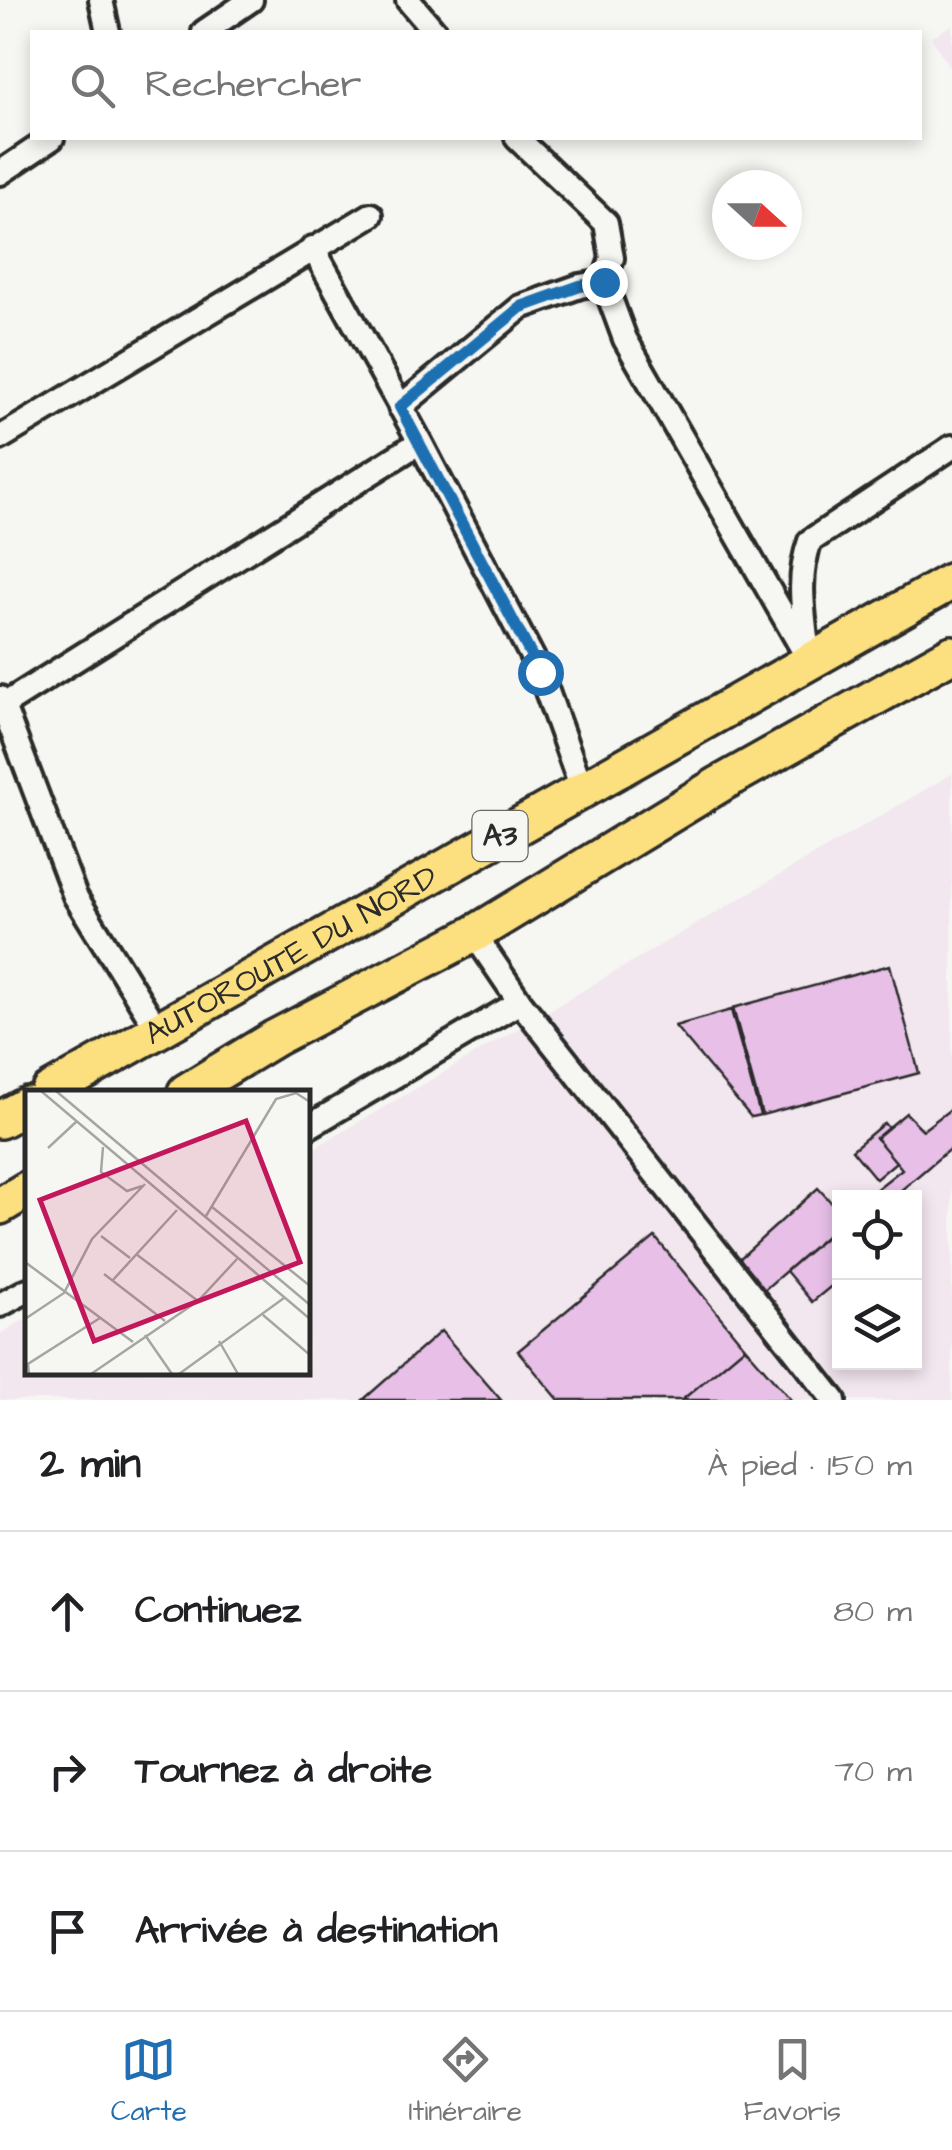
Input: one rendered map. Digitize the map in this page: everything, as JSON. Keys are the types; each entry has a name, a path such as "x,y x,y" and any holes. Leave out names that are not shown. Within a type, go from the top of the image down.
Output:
{"highway":[{"name":"AUTOROUTE DU NORD","path":"53,1090 952,581"},
{"name":"AUTOROUTE DU NORD","path":"189,1090 274,1038 474,934 720,784 952,654"},
{"path":"0,1120 25,1107"},
{"path":"0,1206 25,1191"}],"street":[{"path":"101,0 108,30"},
{"path":"207,30 251,0"},
{"path":"408,0 433,30"},
{"path":"0,173 49,140"},
{"path":"519,140 606,223 612,258 604,282 625,338 809,660"},
{"path":"0,438 371,215"},
{"path":"313,248 540,672 582,789"},
{"path":"400,407 521,307 580,286 604,282"},
{"path":"158,1030 74,896 1,702 420,442"},
{"path":"809,660 800,588 802,562 810,540 952,447"},
{"path":"474,934 520,1002 834,1400"},
{"path":"310,1126 520,1002"},
{"path":"0,1305 25,1292"}],"shaded area":[{"path":"952,25 952,71 931,37"},
{"path":"952,774 952,1400 0,1400 0,1334 25,1319 25,1375 310,1375 310,1151"}],"building":[{"path":"890,965 919,1073 762,1115 733,1008"},
{"path":"731,1010 760,1115 751,1117 675,1026"},
{"path":"952,1108 952,1147 901,1190 875,1190 902,1169 876,1138 906,1113 923,1130"},
{"path":"884,1123 888,1128 876,1138 896,1162 876,1179 852,1150"},
{"path":"818,1188 832,1203 832,1231 764,1290 738,1260"},
{"path":"828,1235 832,1239 832,1286 812,1302 786,1271"},
{"path":"655,1237 745,1347 682,1400 559,1400 518,1351"},
{"path":"441,1331 501,1400 363,1400"},
{"path":"745,1347 791,1400 682,1400"}],"route":[{"path":"540,672 400,407 521,307 580,286 604,282"}]}
